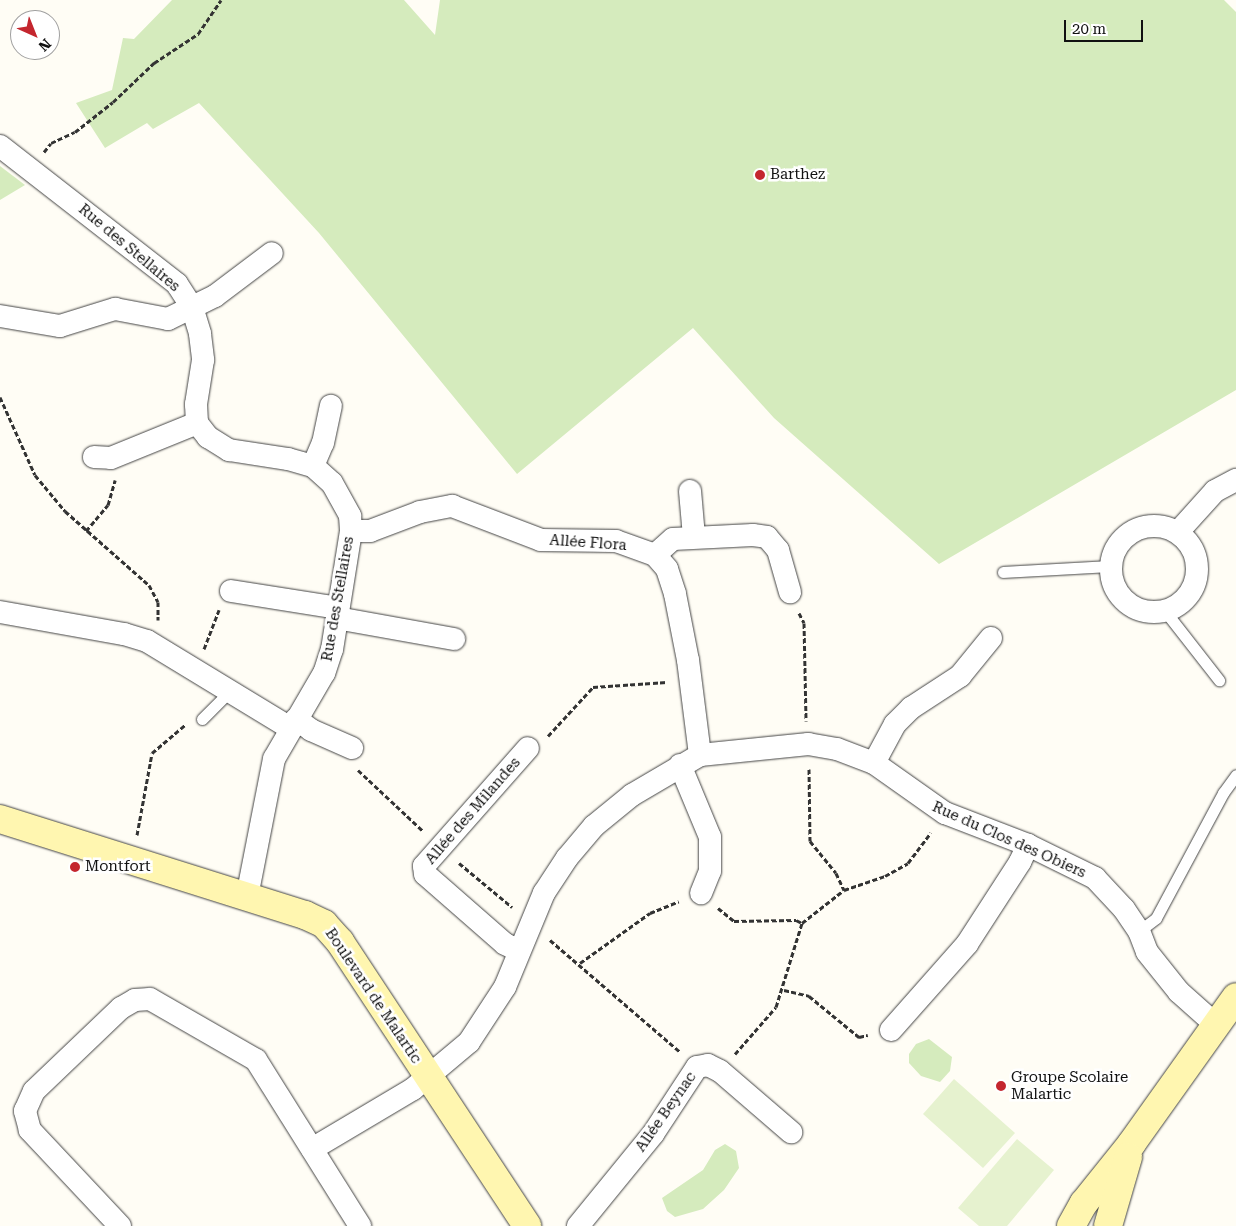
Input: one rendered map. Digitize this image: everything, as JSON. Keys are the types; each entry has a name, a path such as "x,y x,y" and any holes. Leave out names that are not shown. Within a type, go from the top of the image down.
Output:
{"street":[{"name":"Rue des Stellaires","path":"0,146 31,168 177,284 192,306 200,334 204,360 196,404 197,422 208,437 229,450 288,459 313,466 332,483 350,516 351,531 337,613 324,673 293,723 274,759 247,896"},
{"path":"0,316 60,326 115,309 168,319 214,296 272,253"},
{"path":"313,466 324,443 331,406"},
{"path":"102,457 197,422"},
{"path":"1178,532 1215,491 1236,480"},
{"path":"690,491 694,537"},
{"name":"Allée Flora","path":"351,531 370,531 420,512 452,506 541,540 616,541 655,555"},
{"path":"1158,526 1178,532 1195,554 1195,583 1189,595 1165,611 1137,609 1125,602 1116,591 1109,566 1115,548 1136,529 1158,526"},
{"path":"700,755 690,680 675,594 667,568 655,555 673,539 694,537 767,538 778,550 790,592"},
{"path":"231,591 454,639"},
{"path":"0,612 147,641 293,723 352,748"},
{"path":"874,763 895,724 911,708 960,676 992,638"},
{"name":"Rue du Clos des Obiers","path":"312,1149 429,1078 469,1042 505,987 544,893 567,858 594,826 632,794 700,755 807,733 874,763 945,813 1028,844 1095,878 1124,909 1139,930 1147,952 1179,992 1216,1025"},
{"name":"Allée des Milandes","path":"519,951 505,944 425,874 424,866 528,748"},
{"path":"680,765 710,837 710,871 701,893"},
{"name":"Boulevard de Malartic","path":"0,820 247,896 324,924 340,942 527,1226"},
{"path":"891,1030 966,944 1020,862 1028,844"},
{"path":"1070,1226 1084,1203 1132,1143 1236,997"},
{"path":"120,1226 30,1130 25,1111 34,1091 121,1008 135,1000 150,999 162,1004 256,1060 360,1226"},
{"name":"Allée Beynac","path":"578,1226 653,1134 697,1067 708,1064 720,1071 791,1132"},
{"path":"1108,1226 1132,1143"}],"lane":[{"path":"1003,572 1109,566"},
{"path":"1165,611 1220,680"},
{"path":"202,719 225,696 228,688"},
{"path":"1139,930 1156,918 1223,793 1236,775"}],"path":[{"path":"31,168 51,142 75,132 113,102 154,63 198,34 221,0"},
{"path":"0,397 35,475 65,511 149,585 158,602 159,618 147,641"},
{"path":"86,531 108,506 117,473 102,457"},
{"path":"204,648 222,601 231,591"},
{"path":"790,592 804,622 810,841 836,873 844,890"},
{"path":"528,748 544,739 593,687 690,680"},
{"path":"144,841 136,838 152,753 189,722 202,719"},
{"path":"720,1071 776,1007 784,990 802,923 844,890 885,876 908,863 945,813"},
{"path":"580,963 650,913 701,893 734,922 796,920 802,923"},
{"path":"784,990 809,996 858,1036 891,1030"}],"green space":[{"path":"172,0 404,0 435,35 440,0 1224,0 1236,12 1236,390 939,564 774,418 693,328 517,474 319,233 199,103 153,129 147,123 105,148 76,103 112,90 123,38 134,39"},
{"path":"0,166 25,185 0,200"},
{"path":"929,1039 952,1057 950,1071 940,1082 921,1076 909,1063 909,1054 916,1044"},
{"path":"954,1079 1015,1133 983,1168 923,1114"},
{"path":"1017,1139 1054,1170 1007,1226 979,1226 958,1208"},
{"path":"725,1144 736,1151 739,1168 724,1190 703,1209 675,1217 667,1211 662,1198 703,1170 715,1150"}],"place":[{"name":"Barthez","path":"760,175"},
{"name":"Montfort","path":"75,867"},
{"name":"Groupe Scolaire Malartic","path":"1001,1086"}]}
